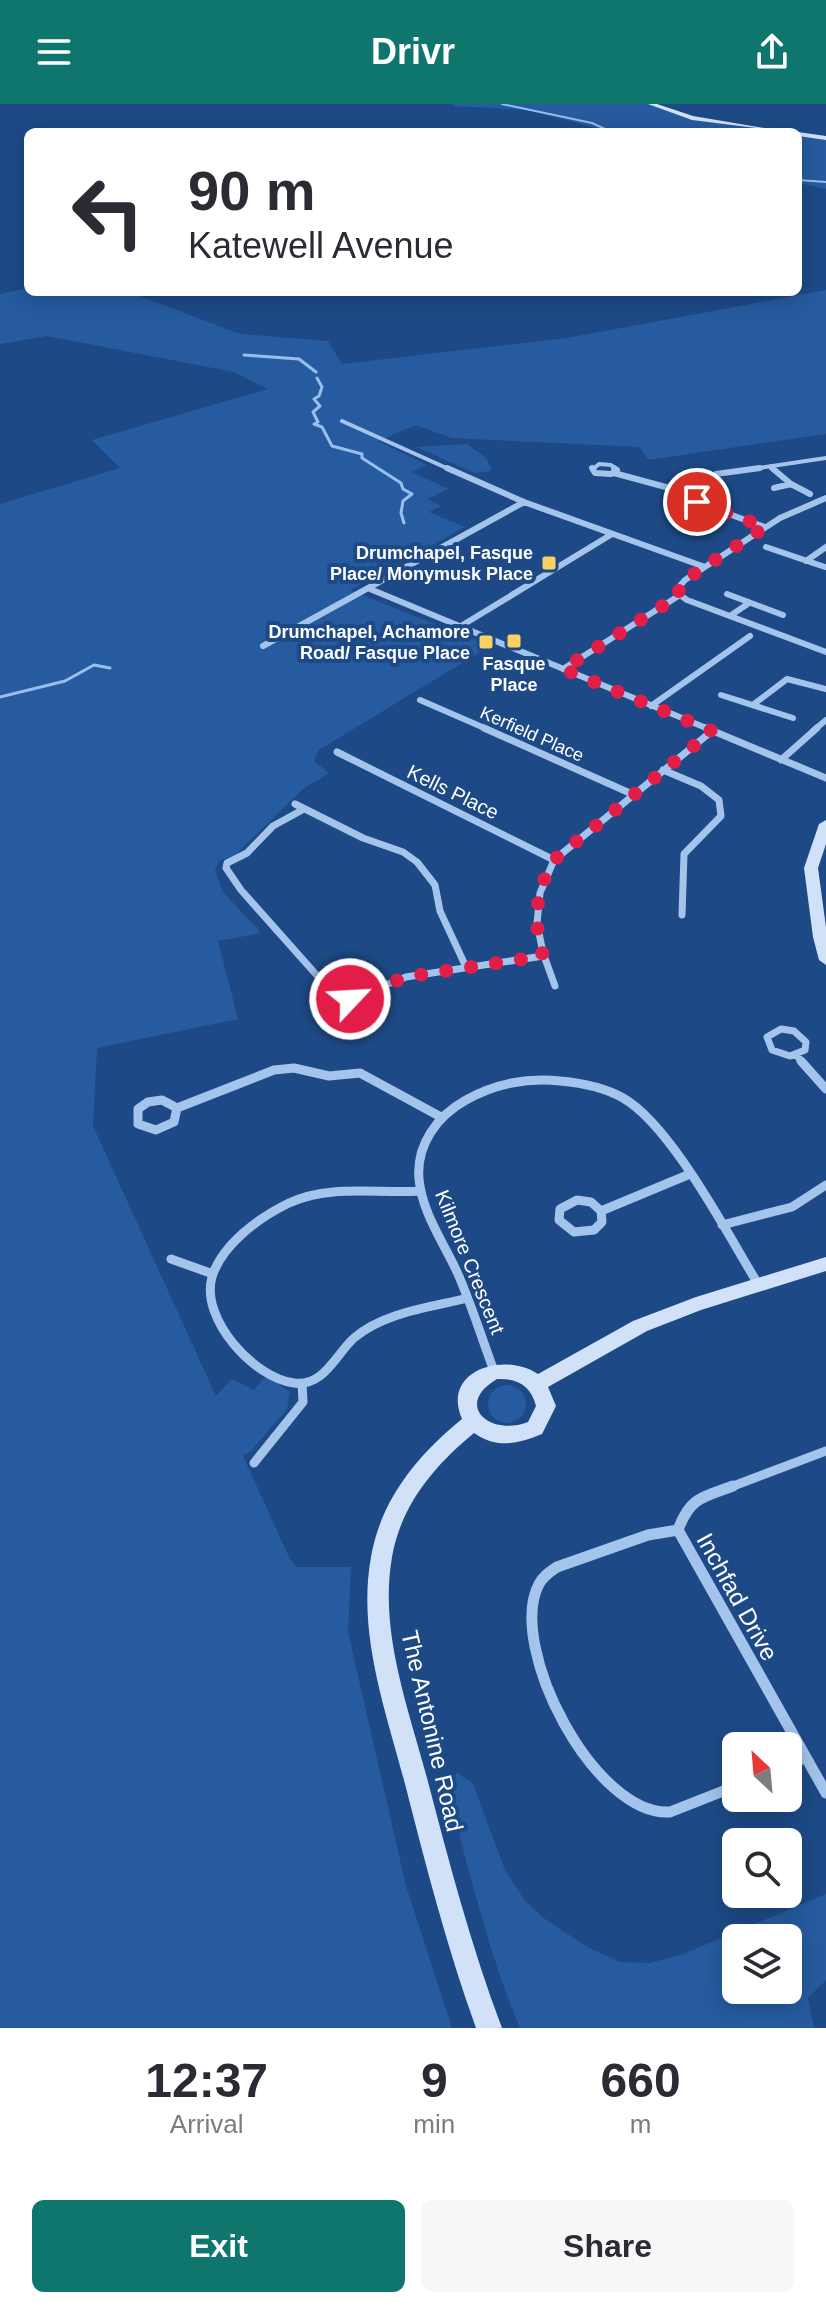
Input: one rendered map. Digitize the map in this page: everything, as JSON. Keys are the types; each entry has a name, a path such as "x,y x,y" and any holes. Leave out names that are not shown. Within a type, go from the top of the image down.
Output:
{"street":[{"path":"651,104 692,118 758,128"},
{"path":"802,135 826,138"},
{"path":"342,421 524,502 705,567"},
{"path":"673,489 716,474 826,458"},
{"path":"770,466 791,484 810,494"},
{"path":"614,473 673,489 709,507 765,527"},
{"path":"774,488 791,484"},
{"path":"679,594 680,585 765,527 792,511 826,498"},
{"path":"263,646 524,502"},
{"path":"461,626 612,534"},
{"path":"766,547 825,567"},
{"path":"806,561 826,547"},
{"path":"370,589 826,778"},
{"path":"679,594 826,652"},
{"path":"563,669 679,594"},
{"path":"727,594 783,615"},
{"path":"730,616 749,603"},
{"path":"651,706 750,636"},
{"path":"754,704 787,679 826,689"},
{"path":"721,695 793,718"},
{"name":"Kerfield Place","path":"420,700 632,794"},
{"path":"781,760 826,720"},
{"path":"555,986 536,930 540,889 554,860 712,731"},
{"name":"Kells Place","path":"337,752 554,860"},
{"path":"663,770 701,786 719,800 721,816 684,854 682,915"},
{"path":"295,804 363,838 403,852 417,862 435,885 440,911 466,967"},
{"path":"304,809 273,826 247,853 227,863 226,868 241,890 337,998 350,999 406,977 543,956"},
{"path":"826,824 811,868 826,960"},
{"path":"796,1055 807,1046 799,1034 781,1029 767,1037 772,1050 783,1055 796,1055 812,1069 826,1089"},
{"path":"177,1108 274,1070 294,1068 329,1076 365,1075 441,1117"},
{"name":"Kilmore Crescent","path":"494,1371 468,1298 421,1191 421,1154 426,1139 441,1117 471,1097 506,1083 544,1080 586,1084 623,1099 649,1116 668,1137 758,1284"},
{"path":"168,1101 177,1108 177,1118 163,1129 149,1130 136,1119 138,1109 148,1102 168,1101"},
{"path":"601,1211 690,1174"},
{"path":"722,1225 778,1213 807,1200 826,1185"},
{"path":"421,1191 394,1194 351,1190 292,1202 240,1238 213,1274 215,1304 234,1347 267,1370 293,1383 302,1384 328,1372 363,1331 393,1319 468,1298"},
{"path":"577,1200 591,1202 601,1211 599,1226 581,1233 568,1229 559,1214 564,1205 577,1200"},
{"path":"171,1259 213,1274"},
{"path":"537,1384 640,1326 758,1284 826,1264"},
{"path":"494,1371 513,1371 537,1384 546,1406 535,1428 510,1438 496,1436 473,1422 466,1402 468,1391 483,1375 494,1371"},
{"path":"254,1463 303,1402 302,1384"},
{"name":"The Antonine Road","path":"473,1422 423,1466 405,1493 389,1526 380,1563 378,1605 383,1647 427,1826 470,1979 489,2028"},
{"name":"Inchfad Drive","path":"826,1451 700,1498 685,1510 678,1530 826,1793"},
{"path":"678,1530 648,1535 557,1567 545,1575 537,1588 533,1609 540,1667 567,1729 586,1758 632,1803 661,1813 675,1812 722,1792"}],"shaded area":[{"path":"647,104 697,119 762,128 597,128 527,110 452,106"},
{"path":"802,134 826,137 826,189 802,184"},
{"path":"24,289 24,296 141,296 240,334 328,341 342,364 567,338 826,290 826,434 648,460 639,447 451,438 416,425 378,441 427,465 412,472 448,489 427,499 441,506 429,512 465,527 350,590 490,646 319,750 314,761 329,773 304,788 236,854 219,861 215,870 223,892 261,933 218,941 238,1019 97,1048 93,1126 216,1396 232,1379 254,1390 266,1376 290,1392 287,1409 251,1451 243,1456 296,1567 351,1567 348,1632 406,1886 452,2028 0,2028 0,504 120,468 92,440 268,389 234,372 47,336 0,344 0,294"},
{"path":"467,444 486,458 490,471 474,473 416,447"},
{"path":"507,1385 520,1391 526,1404 520,1417 507,1423 494,1417 488,1404 494,1391"},
{"path":"458,1773 473,1784 505,1870 525,1901 545,1919 589,1948 620,1962 649,1963 681,1955 722,1938 722,2004 802,2004 802,1924 755,1924 793,1908 802,1908 802,1904 826,1894 826,1980 808,1998 814,2028 520,2028 487,1936 444,1779"}],"waterway":[{"path":"502,104 603,128"},
{"path":"802,180 826,182"},
{"path":"244,355 299,359 316,372"},
{"path":"317,378 322,387 319,396 314,399 320,406 313,412 318,422 314,424 322,427 332,446 362,454 362,458 401,483 403,489 412,494 403,501 401,513 404,523"},
{"path":"0,697 65,681 94,665 110,668"}],"place":[{"name":"Drumchapel, Fasque Place/ Monymusk Place","path":"549,563"},
{"name":"Fasque Place","path":"514,641"},
{"name":"Drumchapel, Achamore Road/ Fasque Place","path":"486,642"}],"route":[{"path":"350,999 391,980 543,956 536,930 536,909 540,889 554,860 712,731 563,669 680,595 678,588 685,580 765,527 697,502"}]}
